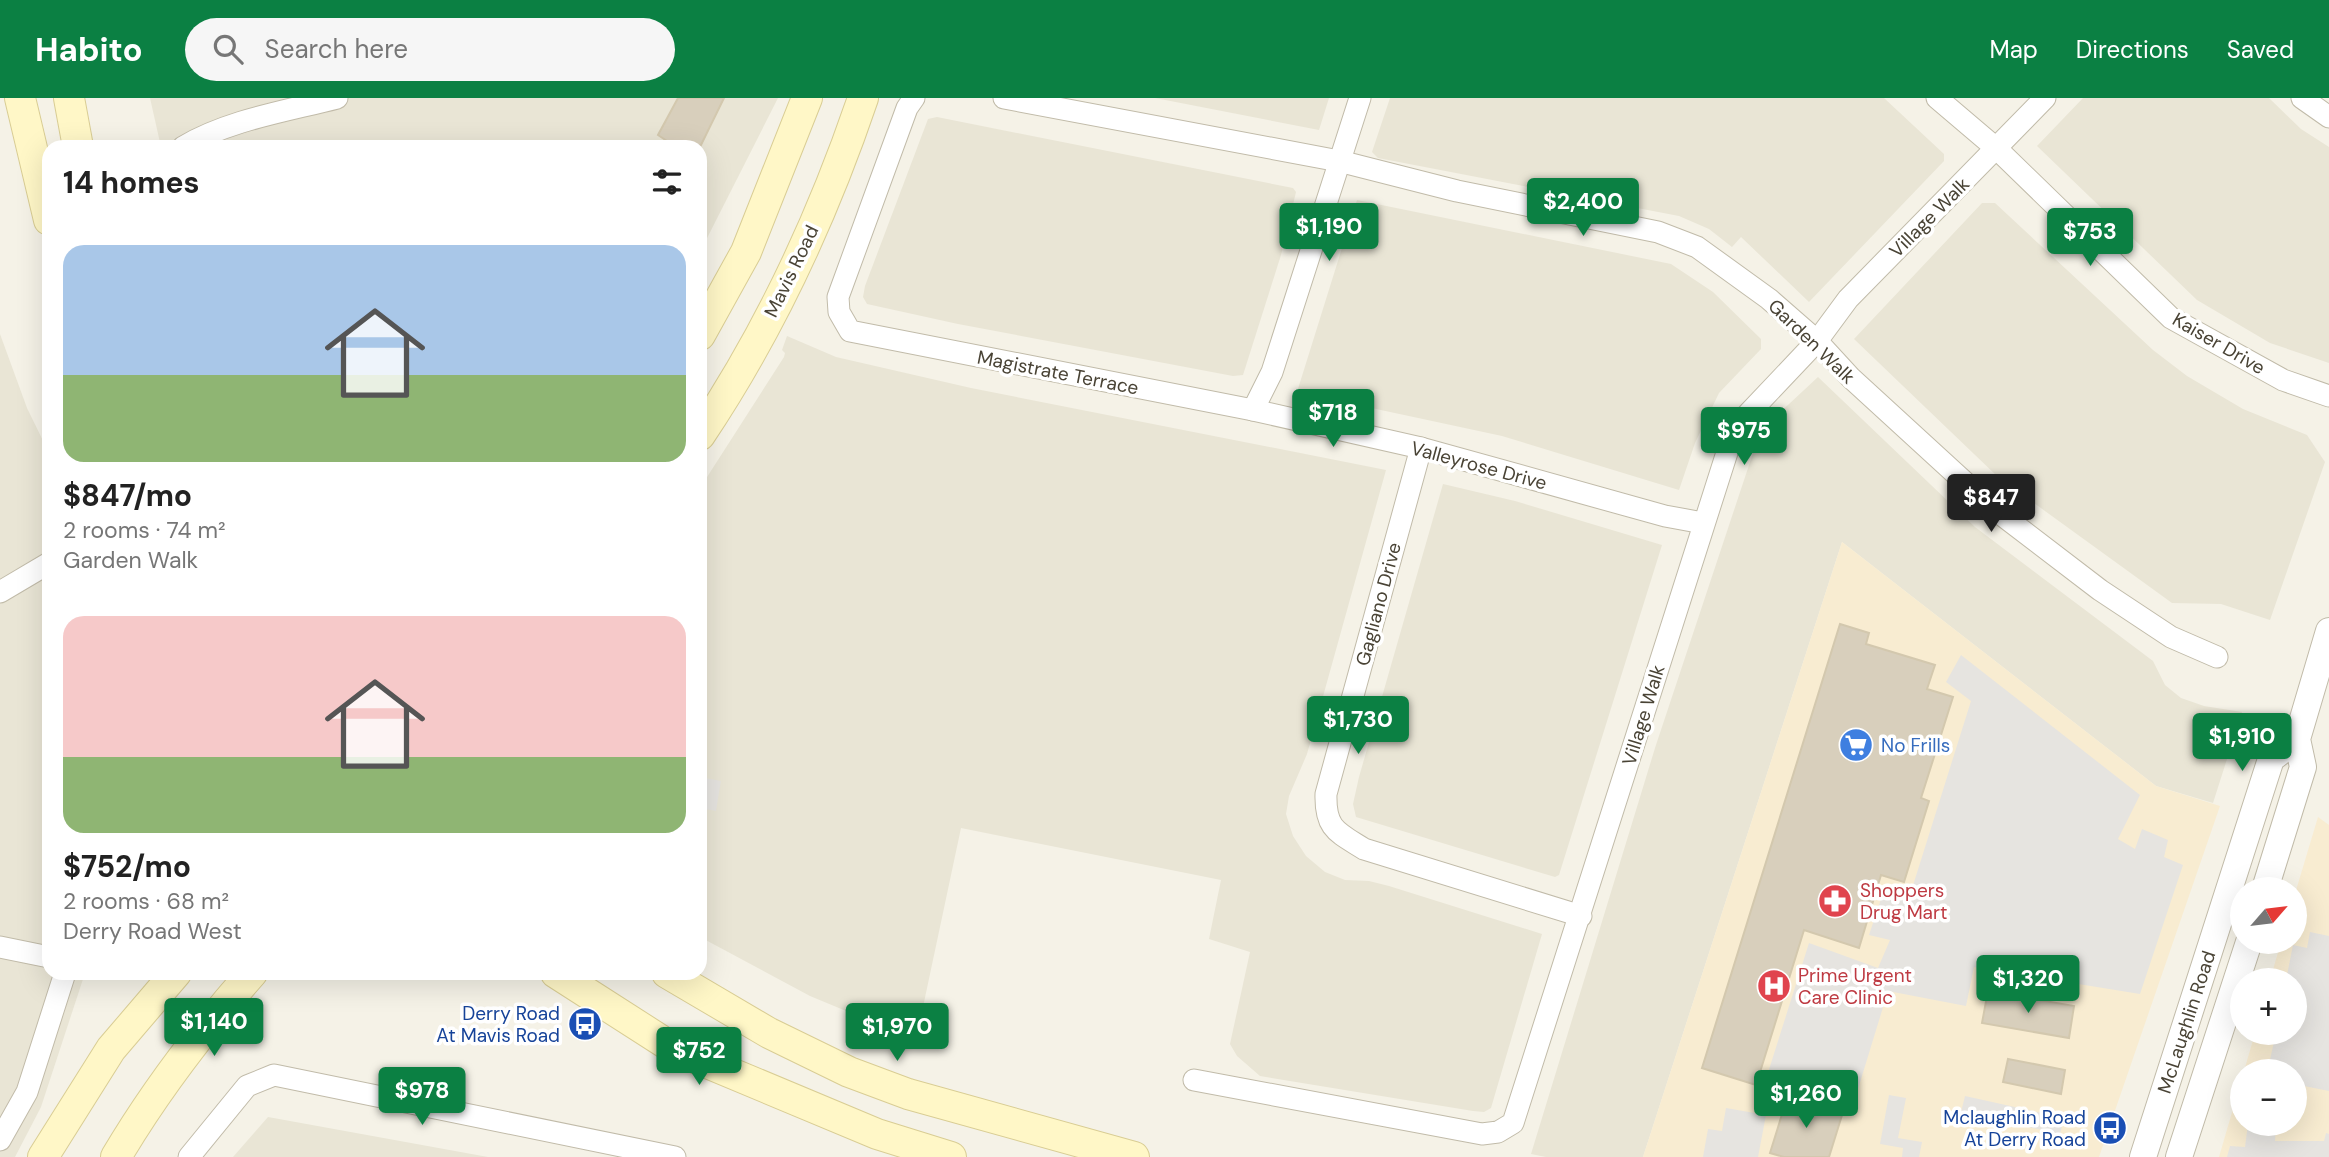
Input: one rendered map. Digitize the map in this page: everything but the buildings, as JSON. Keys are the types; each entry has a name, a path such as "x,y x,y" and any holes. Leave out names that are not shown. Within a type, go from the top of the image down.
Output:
{"main road":[{"path":"20,98 42,191"},
{"path":"69,98 77,140"},
{"path":"707,322 746,252 807,98"},
{"name":"Mavis Road","path":"707,425 730,391 786,283 844,152 863,98"},
{"path":"43,1157 111,1049 170,980"},
{"path":"116,1157 141,1115 206,1025 246,980"},
{"path":"567,980 676,1050 877,1134 951,1157"},
{"path":"679,980 769,1033 849,1072 920,1097 1129,1156"}],"street":[{"path":"196,140 258,118 337,98"},
{"name":"Magistrate Terrace","path":"914,98 907,108 838,297 839,312 850,331 1254,410"},
{"path":"1004,98 1339,162"},
{"path":"1254,410 1272,372 1360,98"},
{"name":"Kaiser Drive","path":"1937,98 1997,149 2171,317 2283,380 2329,396"},
{"name":"Village Walk","path":"1194,1080 1469,1132 1498,1132 1513,1122 1731,440 1746,415 1817,341 1848,299 2045,98"},
{"path":"2302,98 2329,117"},
{"name":"Garden Walk","path":"1339,162 1457,191 1658,232 1697,247 1769,299 1817,341 1851,379 1994,509 2100,590 2171,637 2217,657"},
{"name":"Valleyrose Drive","path":"1254,410 1421,448 1665,516 1703,523"},
{"name":"Gagliano Drive","path":"1421,448 1326,794 1325,812 1332,829 1364,849 1581,916"},
{"path":"0,592 42,567"},
{"path":"2269,877 2303,768 2297,739 2329,631"},
{"name":"McLaughlin Road","path":"2143,1157 2271,759 2297,739"},
{"path":"0,947 42,956"},
{"name":"McLaughlin Road","path":"2179,1157 2245,954"},
{"path":"0,1140 27,1092 63,980"},
{"path":"189,1157 247,1086 274,1075 675,1157"}],"shaded area":[{"path":"150,98 778,98 707,238 707,140 159,140"},
{"path":"1155,98 1329,98 1319,130"},
{"path":"1390,98 1884,98 1944,154 1944,161 1809,302 1741,237 1732,247 1709,229 1679,216 1378,158 1372,152"},
{"path":"2083,98 2269,98 2301,129 2329,147 2329,363 2270,343 2197,300 2037,146"},
{"path":"937,117 1293,188 1296,192 1281,255 1243,375 1233,376 867,304 863,297 865,286 928,119"},
{"path":"1357,200 1671,264 1713,292 1761,339 1761,349 1719,393 1695,443 1679,490 1502,436 1297,392"},
{"path":"1982,203 1995,203 2153,350 2187,376 2243,409 2307,435 2325,462 2270,620 2221,604 2172,603 1998,477 1854,339"},
{"path":"0,334 27,408 42,439 42,980 83,980 41,1107 15,1157 0,1157"},
{"path":"787,336 836,357 971,388 1386,470 1307,754 1289,796 1286,814 1293,836 1306,856 1325,872 1345,880 1369,881 1389,886 1542,934 1491,1108 1484,1112 1473,1111 1260,1076 1237,1056 1230,1044 1250,952 1209,939 1221,880 961,828 916,1040 810,996 707,941 707,477 784,357 782,350"},
{"path":"1818,377 1975,527 2153,661 2165,685 2181,698 2204,706 2242,712 2213,803 2156,786 1842,542 1643,1157 1546,1157 1531,1154 1655,748 1758,438 1773,419"},
{"path":"1443,484 1515,501 1662,545 1559,875 1555,877 1356,817 1353,804 1359,777"},
{"path":"1842,542 2156,786 2220,806 2099,1157 1643,1157"},
{"path":"1961,655 2140,795 2118,839 2135,849 2142,829 2168,840 2164,857 2183,865 2140,994 1974,967 1966,1006 1888,991 1854,1102 1766,1079 1809,943 1878,968 1890,940 1869,935 1885,887 1910,895 1971,701 1946,682"},
{"path":"707,778 721,781 716,811 707,809"},
{"path":"2318,817 2329,825 2329,1157 2219,1157 2230,1119 2230,1136 2307,1136 2307,1059 2247,1059 2252,1045 2307,1045 2307,968 2273,968 2278,954 2307,954 2307,877 2300,877"},
{"path":"2310,932 2329,936 2329,1091 2307,1087 2307,1059 2270,1059 2273,1045 2307,1045 2307,968 2288,968 2291,954 2307,954"},
{"path":"1889,1095 1906,1098 1898,1138 1922,1142 1919,1157 1902,1157 1903,1148 1880,1144"},
{"path":"1965,1096 2064,1118 2060,1134 1961,1112"},
{"path":"1726,1108 1766,1115 1758,1157 1703,1157 1708,1129 1722,1131"},
{"path":"268,1117 488,1157 233,1157"},
{"path":"2326,1133 2329,1134 2329,1157 2227,1157 2230,1146 2245,1147 2246,1136 2275,1136 2275,1141 2324,1141"}],"place":[{"name":"No Frills","path":"1856,745"},
{"name":"Shoppers Drug Mart","path":"1835,901"},
{"name":"Prime Urgent Care Clinic","path":"1774,986"},
{"name":"Derry Road At Mavis Road","path":"585,1024"},
{"name":"Mclaughlin Road At Derry Road","path":"2110,1128"}]}
